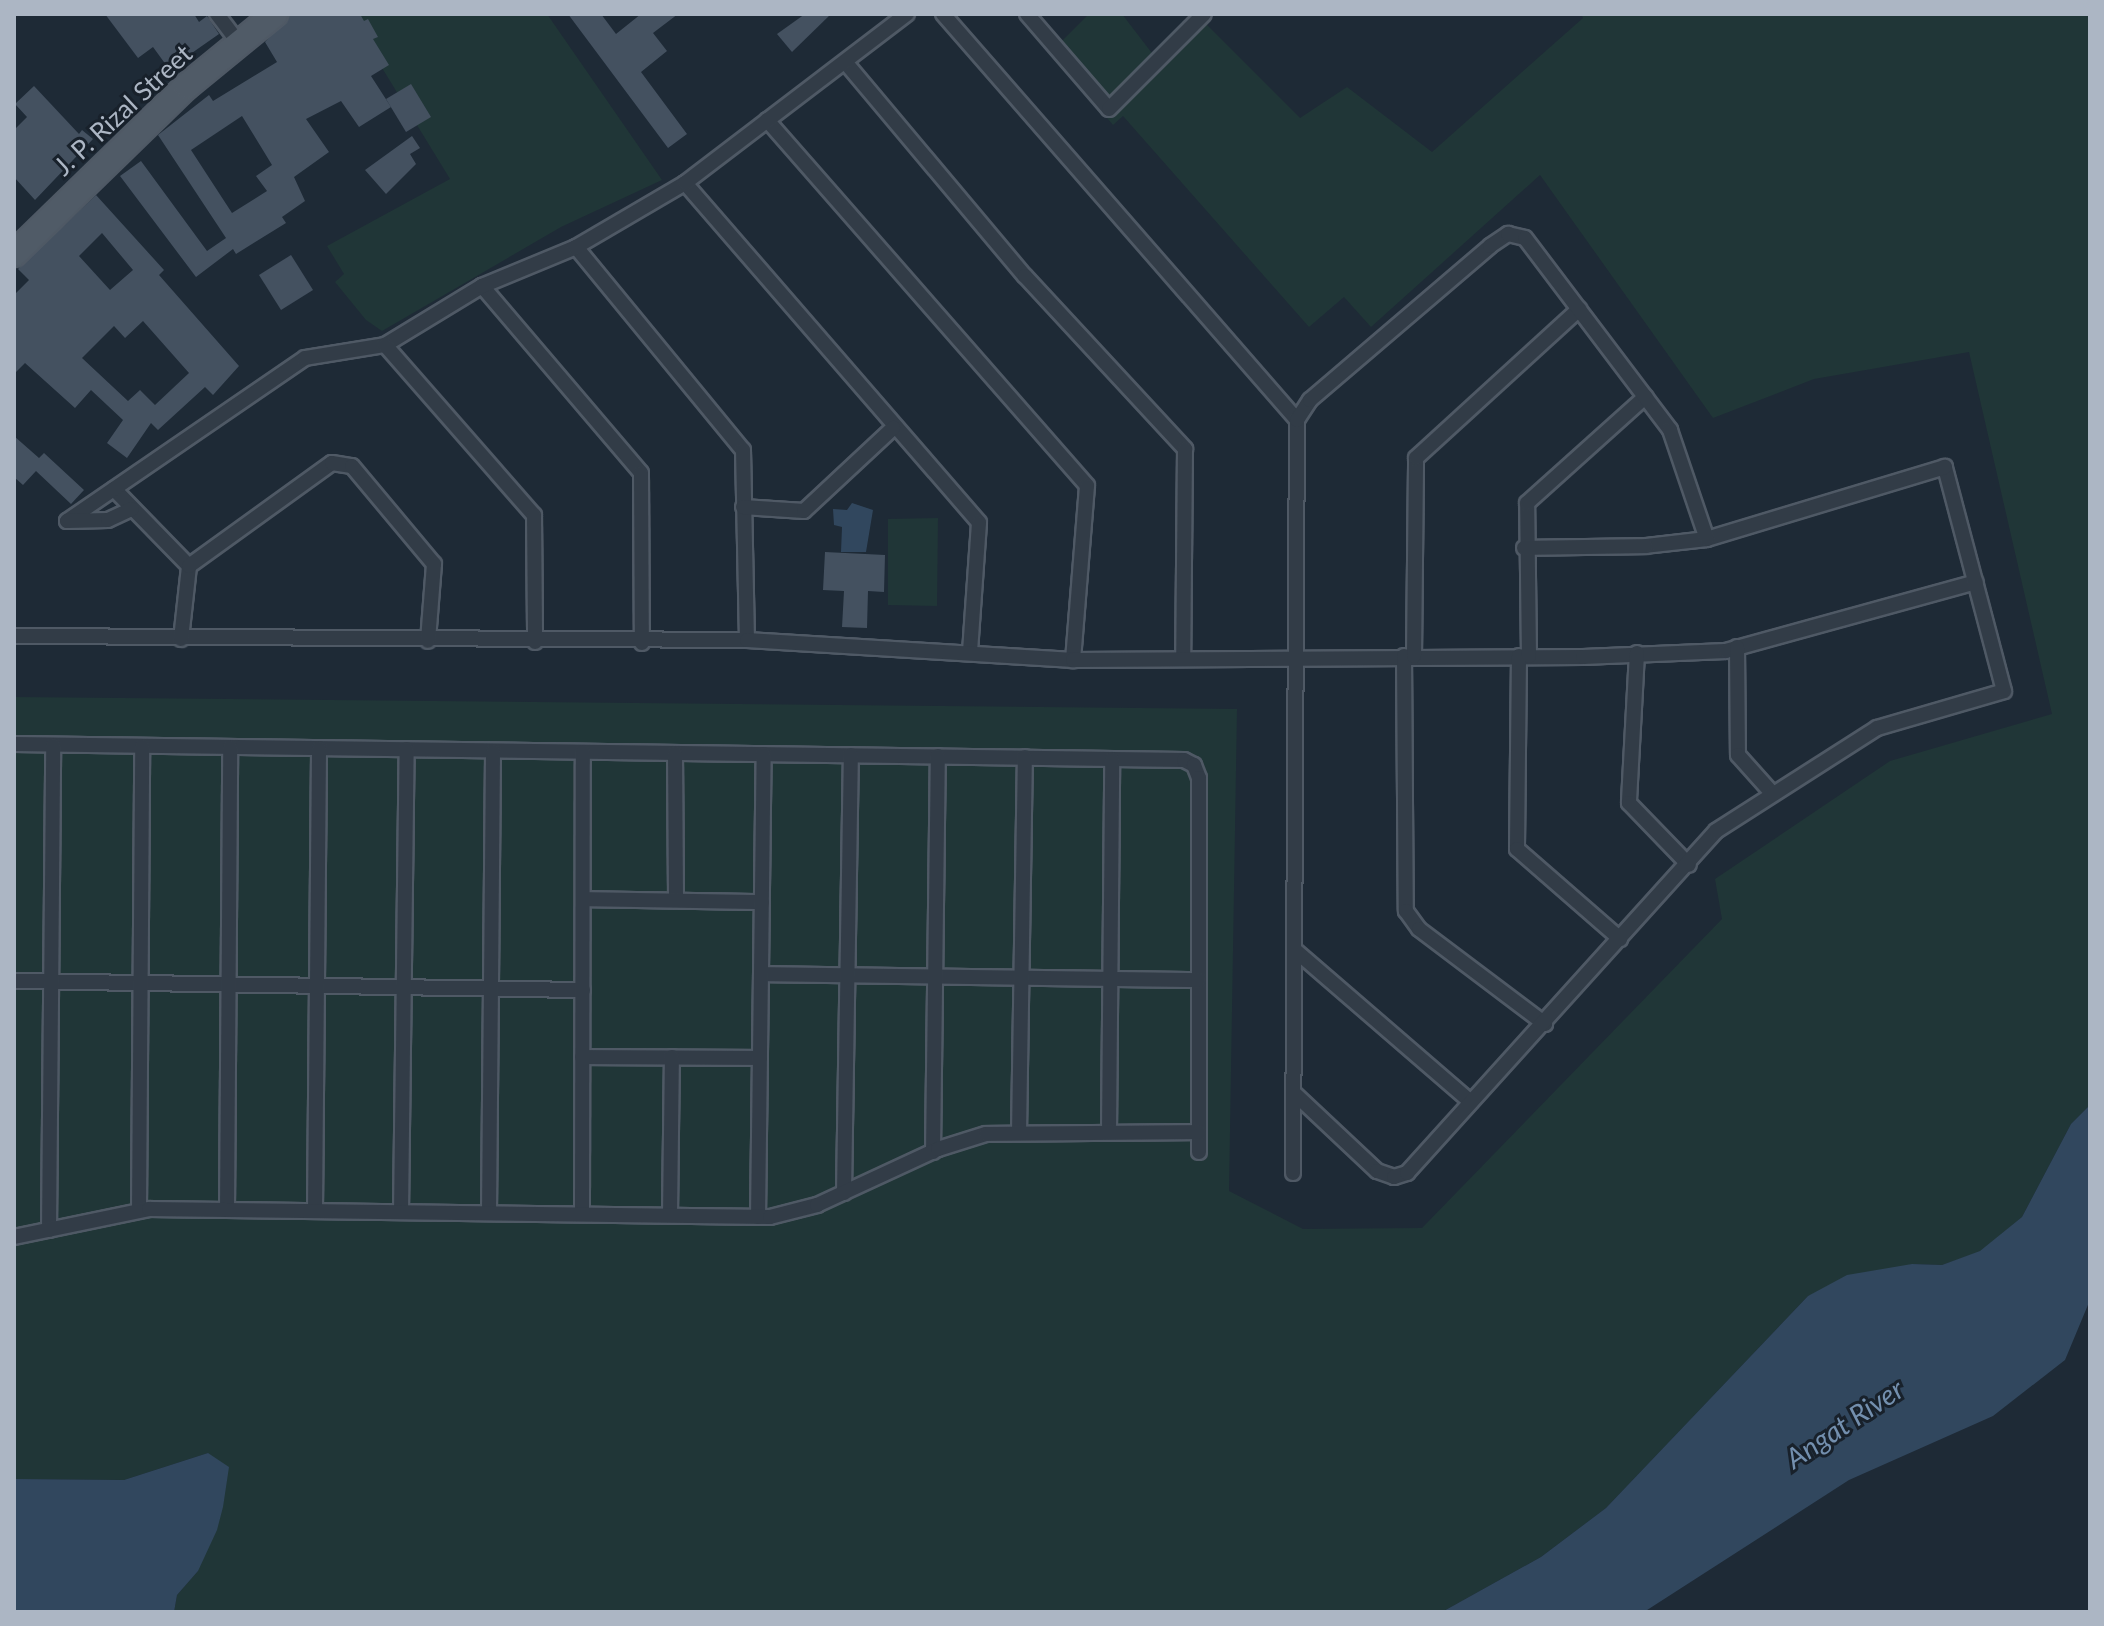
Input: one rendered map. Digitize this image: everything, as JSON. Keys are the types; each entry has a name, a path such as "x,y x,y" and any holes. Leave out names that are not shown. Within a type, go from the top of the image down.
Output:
{"main road":[{"name":"J. P. Rizal Street","path":"14,254 187,86 275,14"}],"street":[{"path":"217,14 239,43"},
{"path":"132,509 108,520 67,521 305,358 385,345 482,286 576,247 685,183 907,14"},
{"path":"943,14 1297,420"},
{"path":"1027,14 1109,109 1204,14"},
{"path":"846,63 1025,276 1185,449 1183,659"},
{"path":"767,120 1087,486 1073,660"},
{"path":"685,183 893,428 979,523 970,652"},
{"path":"1293,1173 1297,420 1310,400 1508,234 1525,238 1670,430 1707,539"},
{"path":"576,247 743,450 747,640"},
{"path":"482,286 641,473 642,643"},
{"path":"1545,1024 1419,929 1406,911 1409,656 1416,458 1579,309"},
{"path":"385,345 534,515 535,642"},
{"path":"1620,939 1517,849 1524,656 1524,548 1527,503 1645,397"},
{"path":"743,507 804,511 893,428"},
{"path":"181,639 189,566 332,463 352,466 434,564 428,641"},
{"path":"1294,1093 1377,1171 1394,1177 1407,1173 1689,865 1716,831 1877,728 2004,691 1945,467 1707,539 1646,546 1524,548"},
{"path":"114,489 189,566"},
{"path":"14,636 642,643 747,640 1073,660 1637,653 1737,647 1976,582"},
{"path":"1737,647 1738,755 1772,793"},
{"path":"1637,653 1629,803 1689,865"},
{"path":"14,744 1184,760 1198,772 1199,1152"},
{"path":"49,1230 53,745"},
{"path":"139,1210 142,746"},
{"path":"227,1210 230,747"},
{"path":"315,1211 319,748"},
{"path":"401,1212 407,749"},
{"path":"489,1213 493,751"},
{"path":"582,1214 583,752"},
{"path":"675,753 676,900"},
{"path":"758,1217 764,754"},
{"path":"844,1193 851,755"},
{"path":"933,1152 938,756"},
{"path":"1019,1133 1025,757"},
{"path":"1109,1132 1112,759"},
{"path":"584,899 762,902"},
{"path":"1296,951 1471,1102"},
{"path":"761,974 1199,980"},
{"path":"14,981 583,990"},
{"path":"582,1057 760,1058"},
{"path":"670,1215 672,1057"},
{"path":"14,1237 139,1210 758,1217 800,1210 933,1152 986,1134 1199,1132"}],"green space":[{"path":"349,14 547,14 662,180 561,227 382,331 366,320 335,282 344,274 327,246 450,179"},
{"path":"1089,14 1122,14 1158,61 1204,22 1300,118 1347,87 1432,152 1583,18 1581,14 2090,14 2090,1105 2071,1124 2022,1217 1980,1252 1942,1265 1912,1264 1808,1296 1606,1508 1541,1557 1442,1612 174,1612 177,1595 198,1571 208,1453 124,1480 14,1479 14,697 1237,709 1229,1191 1303,1229 1422,1228 1722,919 1715,879 1890,761 2052,714 1969,352 1814,379 1713,418 1540,175 1371,327 1344,297 1309,327 1123,116 1113,125 1051,52"},
{"path":"938,518 937,606 888,605 888,519"}],"water":[{"path":"852,503 873,510 866,552 841,552 842,527 834,525 833,509 847,510"},
{"name":"Angat River","path":"2090,1105 2090,1300 2065,1360 1993,1416 1849,1480 1644,1612 1442,1612 1541,1557 1606,1508 1808,1296 1847,1275 1912,1264 1942,1265 1980,1251 2022,1217 2071,1124"},
{"path":"208,1453 229,1467 223,1507 217,1530 198,1571 177,1595 174,1612 14,1612 14,1479 124,1480"}],"building":[{"path":"105,14 194,14 199,22 207,16 219,34 169,69 153,47 138,58"},
{"path":"290,14 360,14 364,21 368,19 378,37 373,39 389,65 371,76 391,107 359,127 341,101 306,119 329,152 294,177 305,201 282,217 286,223 236,254 233,249 196,277 120,176 141,161 207,251 226,238 158,135 209,95 213,101 277,62 265,42","holes":["242,116 272,165 256,176 267,191 232,213 191,150"]},
{"path":"568,14 601,14 616,34 641,14 678,14 653,33 667,51 641,72 687,134 668,148"},
{"path":"805,14 831,14 792,52 777,34"},
{"path":"411,84 431,117 406,132 386,99"},
{"path":"34,86 79,134 82,130 93,139 35,200 14,177 14,130 27,117 15,104"},
{"path":"412,136 420,148 410,154 416,164 386,194 365,170"},
{"path":"96,195 164,270 159,275 239,366 213,395 205,387 158,430 151,423 127,458 107,443 123,420 91,390 75,408 25,363 14,374 14,295 29,280 18,269","holes":["102,233 133,270 110,290 79,256","143,321 189,373 155,405 140,390 128,401 82,358 114,326 125,338"]},
{"path":"291,255 313,290 281,310 259,275"},
{"path":"14,436 39,458 44,453 84,490 71,504 36,471 23,485 14,477"},
{"path":"825,552 885,555 884,592 868,591 867,628 842,627 844,591 823,590"}]}
